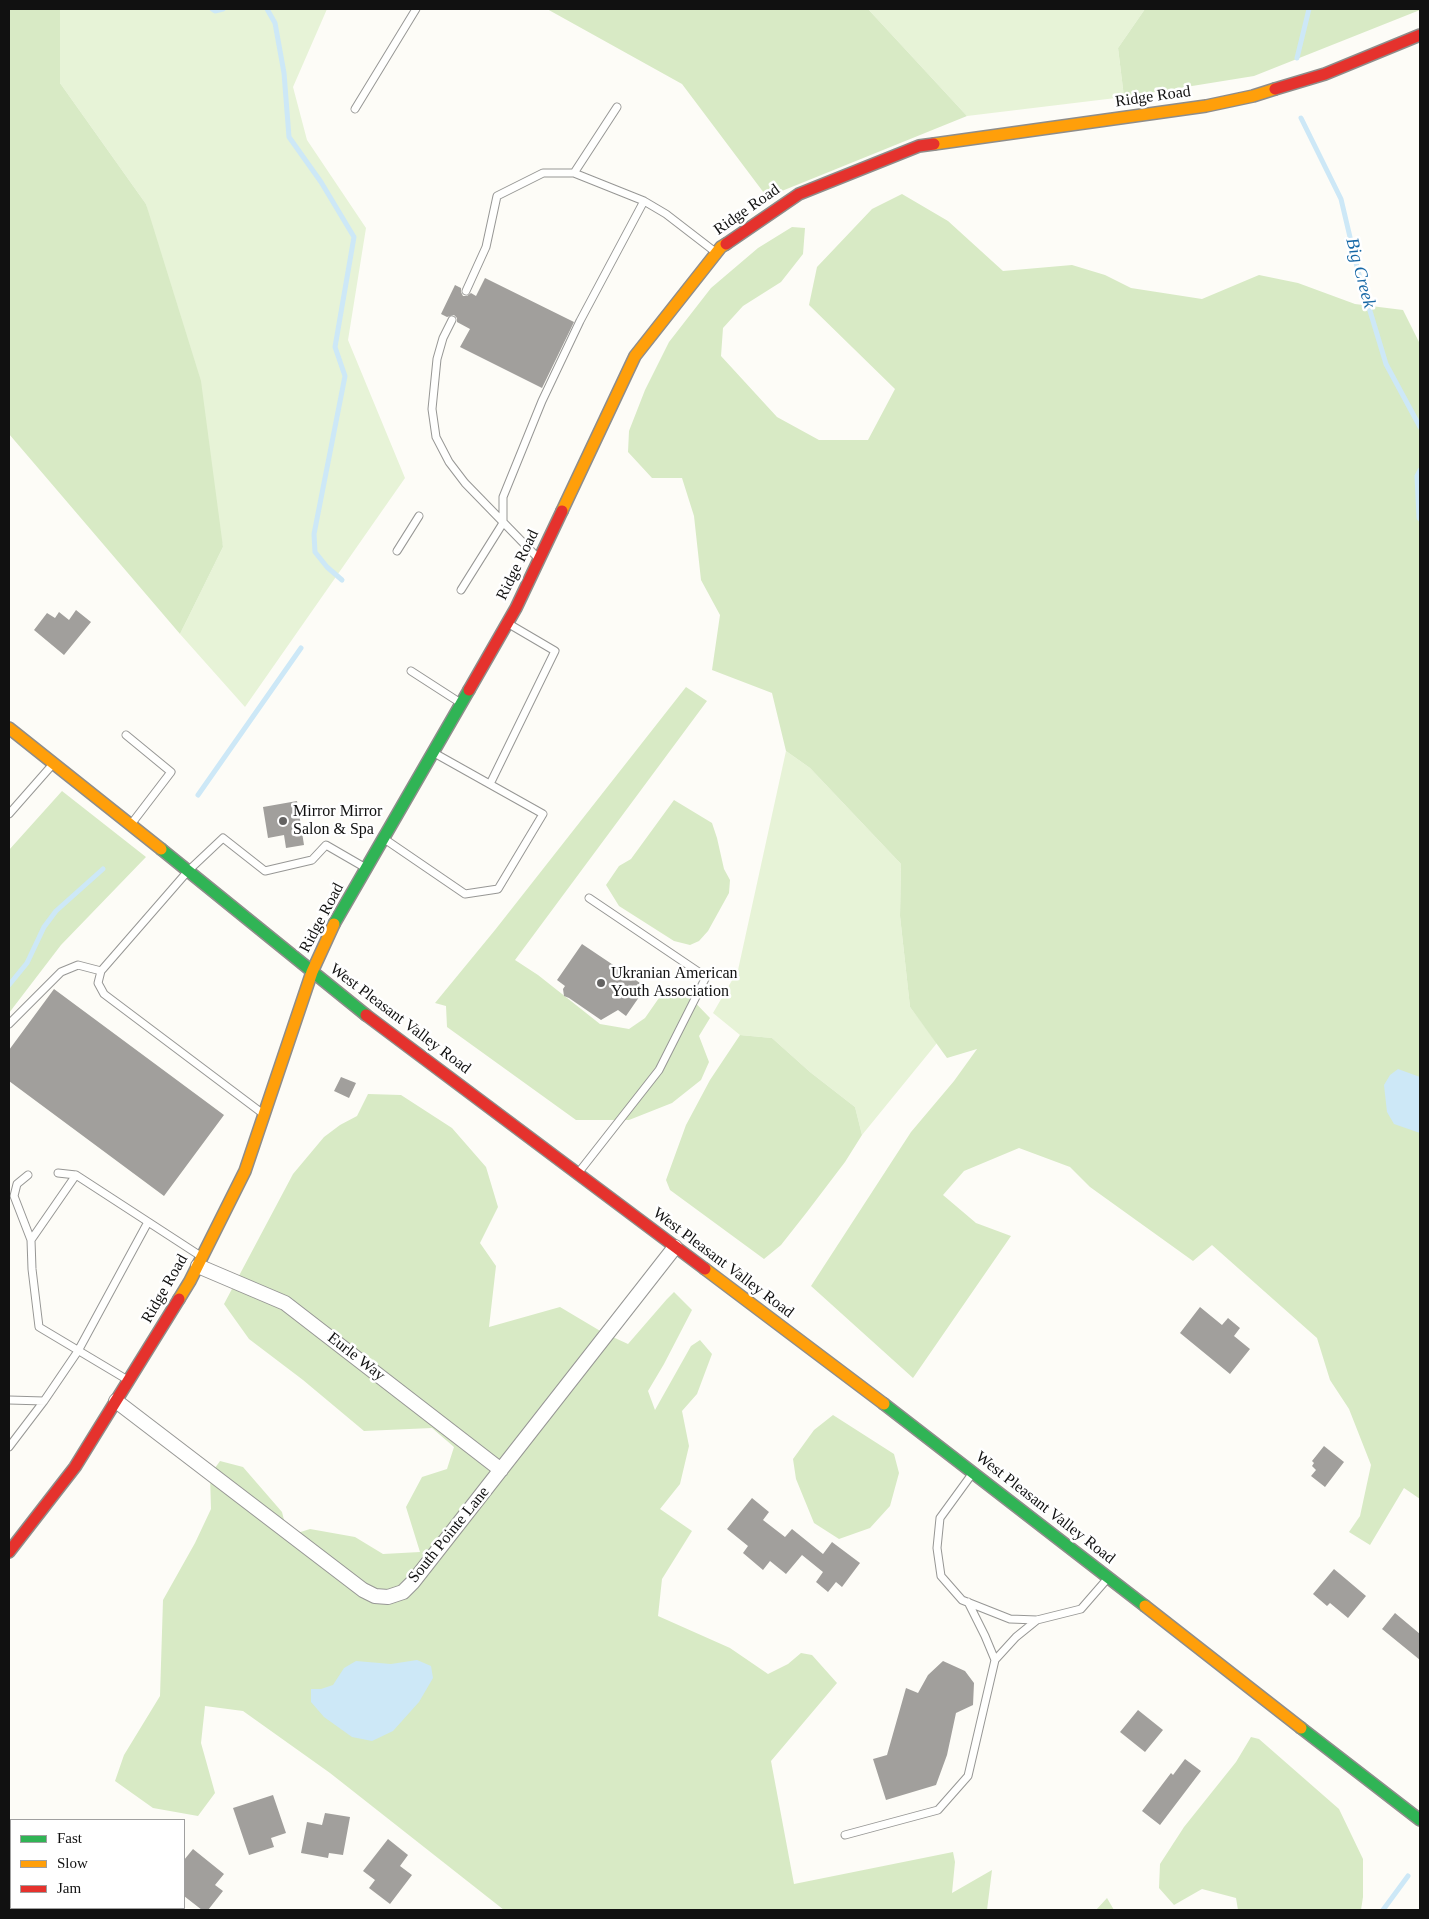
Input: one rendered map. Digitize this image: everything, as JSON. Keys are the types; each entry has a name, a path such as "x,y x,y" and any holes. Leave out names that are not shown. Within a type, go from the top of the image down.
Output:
{"main road":[{"name":"Ridge Road","path":"9,1552 75,1468 200,1261 245,1171 312,972 330,934 507,623 636,356 721,246 799,194 920,146 1206,106 1253,96 1325,74 1420,35"},
{"name":"West Pleasant Valley Road","path":"9,728 345,999 973,1472 1420,1820"}],"street":[{"name":"South Pointe Lane","path":"116,1400 363,1590 375,1596 388,1597 402,1592 413,1582 675,1247"},
{"name":"Eurle Way","path":"200,1261 285,1303 500,1470"}],"lane":[{"path":"355,109 416,9"},
{"path":"574,174 617,107"},
{"path":"466,291 486,246 496,196 543,173 574,174 644,201 661,210 716,253"},
{"path":"461,590 503,522 504,497 542,401 580,321 644,201"},
{"path":"452,320 442,338 437,359 432,409 436,437 454,470 539,559"},
{"path":"397,551 419,516"},
{"path":"490,784 555,651 507,623"},
{"path":"411,671 461,704"},
{"path":"126,735 172,772 130,825"},
{"path":"384,838 465,894 498,889 543,814 433,752"},
{"path":"9,814 53,763"},
{"path":"264,1115 104,994 98,983 101,971 188,871 223,838 265,871 312,860 326,845 367,868"},
{"path":"577,1174 659,1070 706,977 589,898"},
{"path":"9,1024 61,972 78,965 101,971"},
{"path":"58,1173 76,1175 148,1222 200,1261"},
{"path":"28,1175 17,1184 14,1196 31,1240 32,1269 39,1327 128,1381"},
{"path":"31,1240 76,1175"},
{"path":"9,1447 44,1401 78,1351 148,1222"},
{"path":"9,1400 44,1401"},
{"path":"973,1472 940,1518 937,1548 941,1576 962,1600 1010,1619 1036,1620 1081,1609 1108,1578"},
{"path":"968,1602 986,1636 995,1660"},
{"path":"845,1835 938,1810 968,1776 995,1660 1016,1637 1036,1620"}],"green space":[{"path":"9,9 60,9 60,83 146,204 201,381 223,547 180,634 9,434"},
{"path":"60,9 327,9 293,87 307,140 366,228 348,340 405,478 245,707 180,634 223,547 146,204 60,83"},
{"path":"547,9 868,9 967,116 767,197 682,84"},
{"path":"868,9 1145,9 1118,48 1124,97 967,116"},
{"path":"1145,9 1420,10 1254,76 1124,97 1118,48"},
{"path":"902,194 948,221 1003,271 1072,265 1105,275 1131,288 1202,299 1259,275 1298,283 1355,304 1403,310 1420,344 1420,1499 1404,1488 1370,1545 1349,1532 1360,1516 1371,1465 1349,1409 1330,1380 1317,1338 1212,1245 1193,1261 1090,1187 1070,1167 1019,1148 964,1171 943,1195 976,1223 1011,1236 913,1378 811,1286 911,1132 954,1081 977,1049 947,1058 910,1007 900,916 901,864 810,768 786,751 772,693 712,670 720,615 701,580 694,516 682,478 652,478 628,452 629,431 645,390 669,342 711,288 758,248 792,227 805,228 803,254 781,282 743,306 723,328 721,356 777,417 819,440 868,440 895,389 809,305 817,267 872,209"},
{"path":"686,687 707,701 515,960 538,975 600,1024 629,1029 645,1018 668,985 685,992 710,1018 699,1036 709,1062 701,1080 672,1103 629,1120 576,1120 447,1027 446,1006 435,1003 495,930"},
{"path":"786,751 810,768 901,864 900,916 910,1007 937,1043 862,1135 855,1107 810,1072 772,1038 740,1035 713,1013 738,970"},
{"path":"62,791 146,857 61,945 9,1013 9,850"},
{"path":"674,800 712,823 724,869 730,880 729,893 708,931 699,941 690,945 674,941 619,906 606,885 619,866 631,859"},
{"path":"740,1035 772,1038 810,1072 855,1107 862,1135 845,1162 781,1245 764,1259 670,1190 666,1180 686,1125 710,1080"},
{"path":"368,1094 401,1095 452,1128 486,1167 498,1207 480,1243 496,1266 489,1327 560,1307 602,1332 628,1344 674,1292 692,1310 648,1391 655,1410 691,1346 700,1340 712,1354 697,1394 682,1411 689,1446 680,1484 660,1509 692,1531 662,1579 658,1616 730,1648 768,1674 788,1664 801,1653 812,1655 837,1683 771,1761 794,1884 953,1852 955,1862 952,1893 992,1870 987,1910 504,1910 330,1773 243,1711 205,1706 201,1743 215,1793 198,1816 153,1808 115,1781 124,1755 160,1696 163,1600 195,1543 211,1509 210,1475 220,1461 243,1467 282,1512 288,1536 310,1529 355,1537 383,1554 420,1552 406,1507 422,1477 447,1469 454,1447 432,1428 364,1431 303,1380 249,1339 224,1304 293,1174 324,1137 340,1125 357,1116"},
{"path":"833,1415 894,1454 899,1473 890,1506 870,1528 839,1539 814,1523 796,1479 793,1459 814,1430"},
{"path":"1251,1737 1259,1739 1339,1809 1363,1859 1361,1910 1238,1910 1236,1898 1202,1889 1174,1905 1159,1888 1160,1864 1184,1827 1236,1762"},
{"path":"1107,1898 1114,1910 1096,1910"}],"water":[{"path":"1398,1069 1420,1077 1420,1133 1394,1124 1387,1112 1384,1085 1390,1075"},
{"path":"417,1660 431,1666 433,1678 419,1702 393,1731 372,1741 352,1737 324,1717 311,1702 311,1689 321,1689 333,1685 344,1668 356,1661 391,1664"}],"building":[{"path":"485,278 574,322 542,388 460,347 470,329 457,322 457,318 454,315 447,317 441,314 455,285 461,288 463,296 471,293 476,296"},
{"path":"76,610 91,622 64,655 34,630 47,613 55,618 59,612 69,620"},
{"name":"Mirror Mirror Salon & Spa","path":"297,801 304,845 286,848 284,835 268,838 263,807"},
{"name":"Ukranian American Youth Association","path":"582,944 646,987 626,1016 618,1010 601,1020 564,996 563,989 565,986 557,980"},
{"path":"54,989 224,1115 164,1196 9,1081 9,1050"},
{"path":"341,1077 356,1083 349,1098 334,1091"},
{"path":"1200,1307 1222,1325 1228,1318 1240,1328 1234,1336 1250,1349 1230,1374 1180,1333"},
{"path":"1324,1446 1344,1462 1325,1487 1311,1476 1316,1470 1312,1466 1314,1463 1312,1461"},
{"path":"752,1498 769,1512 763,1520 785,1537 792,1529 823,1554 832,1542 860,1563 842,1587 836,1582 828,1592 816,1582 823,1572 802,1555 786,1574 770,1561 763,1570 743,1553 748,1546 727,1529"},
{"path":"1334,1569 1366,1596 1348,1618 1330,1603 1327,1606 1313,1594"},
{"path":"1395,1613 1420,1634 1420,1660 1382,1629"},
{"path":"943,1661 965,1671 974,1683 973,1705 956,1713 947,1755 936,1785 886,1800 873,1759 887,1755 906,1688 918,1693 928,1675"},
{"path":"1138,1710 1163,1730 1145,1752 1120,1732"},
{"path":"1185,1759 1201,1771 1160,1825 1142,1811 1171,1773 1173,1775"},
{"path":"273,1795 286,1833 271,1838 274,1847 249,1855 233,1808"},
{"path":"325,1813 350,1817 343,1855 329,1853 328,1858 301,1853 307,1822 322,1825"},
{"path":"388,1839 408,1855 400,1866 412,1875 390,1904 369,1888 375,1880 363,1871"},
{"path":"193,1849 224,1874 215,1885 223,1891 208,1910 202,1910 185,1897 185,1859"}],"waterway":[{"path":"212,9 215,11 223,9"},
{"path":"267,9 275,23 284,73 289,137 321,182 354,237 335,347 345,376 314,534 315,552 327,567 342,580"},
{"name":"Big Creek","path":"1297,58 1309,9"},
{"name":"Big Creek","path":"1301,118 1341,199 1358,271 1386,364 1420,427"},
{"name":"Big Creek","path":"1420,470 1417,476 1420,519"},
{"path":"198,795 301,648"},
{"path":"9,985 27,963 44,927 56,911 103,869"},
{"name":"Big Creek","path":"1383,1910 1408,1876"}],"traffic: fast":[{"path":"334,924 469,690"},
{"path":"161,849 366,1015"},
{"path":"884,1404 1145,1606"},
{"path":"1301,1728 1420,1820"}],"traffic: slow":[{"path":"934,144 1206,106 1253,96 1275,89"},
{"path":"562,511 635,356 721,247 726,244"},
{"path":"9,728 161,849"},
{"path":"179,1299 190,1281 245,1171 312,972 334,924"},
{"path":"705,1269 884,1404"},
{"path":"1145,1606 1301,1728"}],"traffic: jam":[{"path":"1275,89 1325,74 1420,35"},
{"path":"726,244 799,194 919,146 934,144"},
{"path":"469,690 516,608 562,511"},
{"path":"366,1015 705,1269"},
{"path":"9,1552 75,1467 179,1299"}],"place":[{"name":"Mirror Mirror Salon & Spa","path":"283,821"},
{"name":"Ukranian American Youth Association","path":"601,983"}]}
